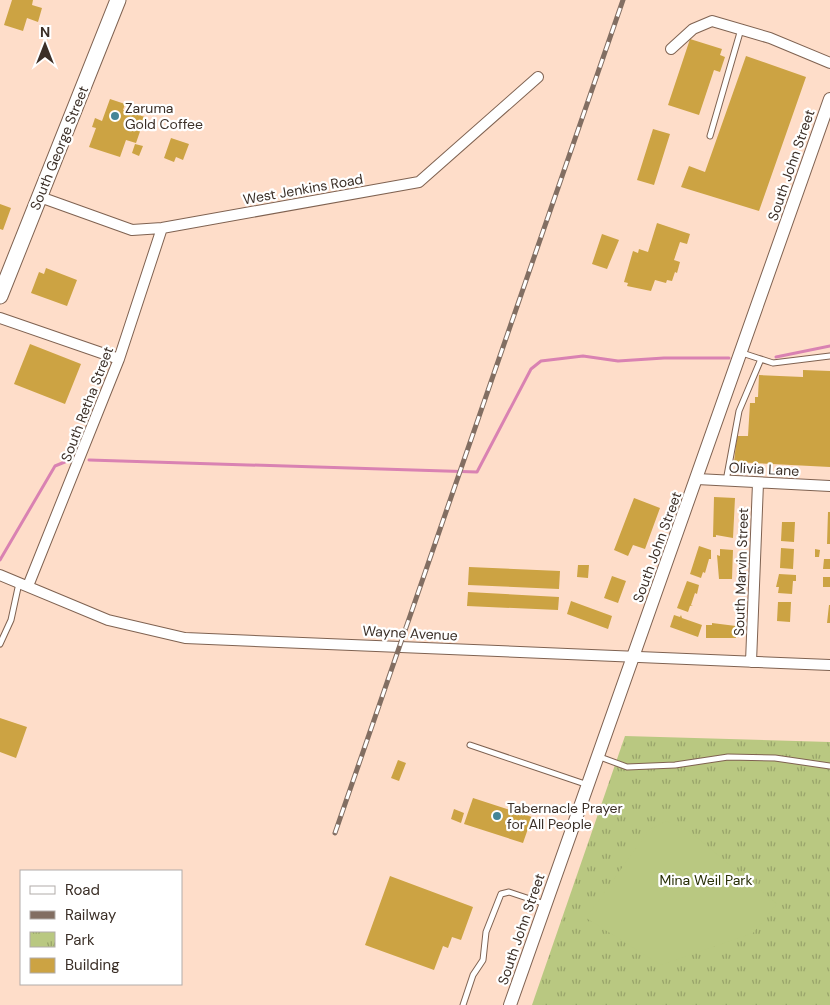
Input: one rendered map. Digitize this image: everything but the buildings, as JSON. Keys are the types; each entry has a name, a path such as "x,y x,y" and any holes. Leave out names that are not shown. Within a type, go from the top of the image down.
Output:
{"main road":[{"name":"South George Street","path":"0,296 118,0"}],"street":[{"path":"671,49 693,29 712,21 770,38 830,63"},
{"name":"West Jenkins Road","path":"40,197 132,230 162,228 420,182 538,77"},
{"name":"South John Street","path":"510,1005 589,785 632,657 742,353 830,98"},
{"name":"South Retha Street","path":"24,584 119,359 162,228"},
{"path":"0,318 119,359"},
{"name":"Olivia Lane","path":"697,479 830,486"},
{"name":"South Marvin Street","path":"751,662 758,483"},
{"name":"Wayne Avenue","path":"0,575 108,620 185,638 830,665"}],"lane":[{"path":"710,136 742,29"},
{"path":"742,353 773,363 830,356"},
{"path":"726,481 739,411 761,358"},
{"path":"0,644 24,584"},
{"path":"470,745 589,785"},
{"path":"599,756 627,767 675,765 728,757 775,758 830,766"},
{"path":"463,1005 473,975 483,960 486,932 501,894 509,892 545,904"}],"green space":[{"name":"Mina Weil Park","path":"625,736 830,742 830,1005 532,1005"},
{"path":"666,821 688,830 777,904 753,933 661,965 586,918 649,830"}],"waterway":[{"path":"776,357 830,346"},
{"path":"89,460 477,472 531,369 541,361 583,356 618,361 664,358 729,358"},
{"path":"0,560 55,466 72,459"}],"railway":[{"path":"335,833 623,0"}],"place":[{"name":"Zaruma Gold Coffee","path":"115,116"},
{"name":"Tabernacle Prayer for All People","path":"497,816"}]}
